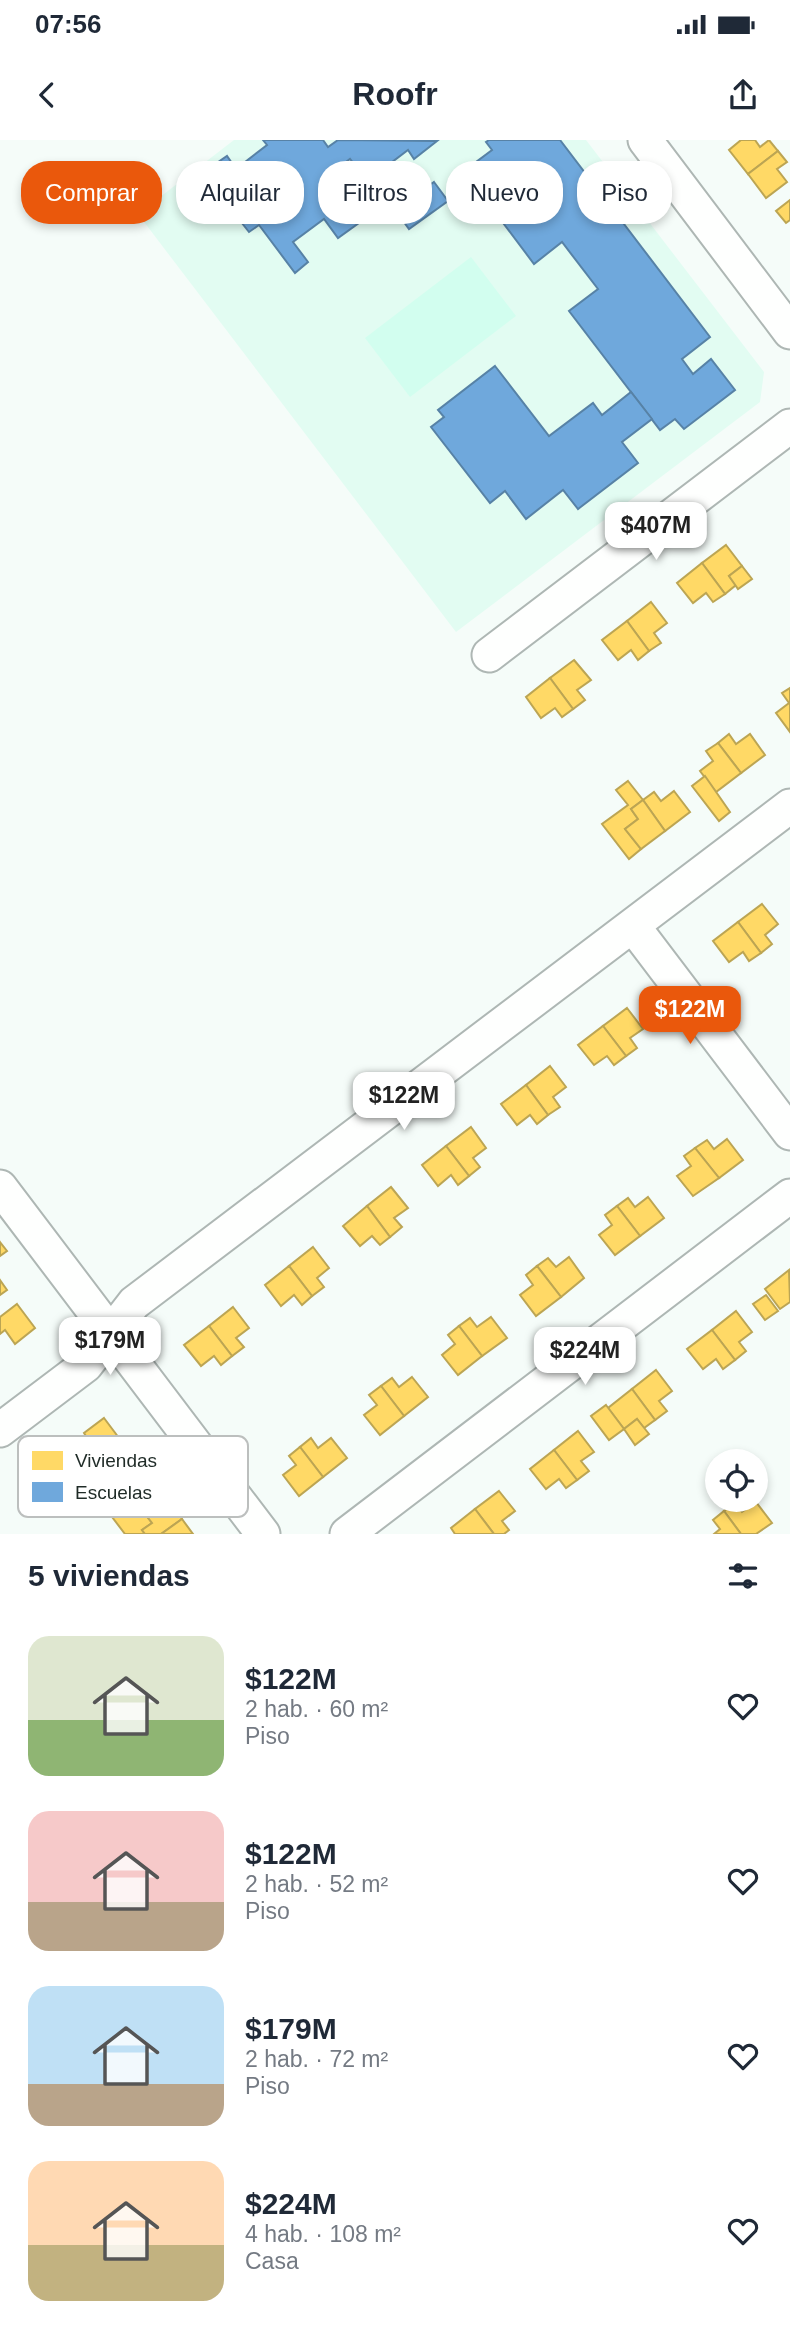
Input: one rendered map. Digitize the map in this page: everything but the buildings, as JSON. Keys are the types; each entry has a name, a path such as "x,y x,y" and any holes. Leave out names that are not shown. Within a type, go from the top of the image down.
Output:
{"street":[{"path":"652,143 790,332"},
{"path":"489,655 790,426"},
{"path":"0,1430 86,1365 134,1303 790,806"},
{"path":"632,926 790,1133"},
{"path":"0,1187 188,1436"},
{"path":"347,1534 790,1196"},
{"path":"248,1514 263,1534"}],"shaded area":[{"path":"234,140 586,140 602,161 577,161 577,224 650,224 764,372 760,402 456,632 146,224 162,224 162,196 176,185 176,224 304,224 304,161 207,161"},
{"path":"471,257 516,316 410,397 365,338"}]}
